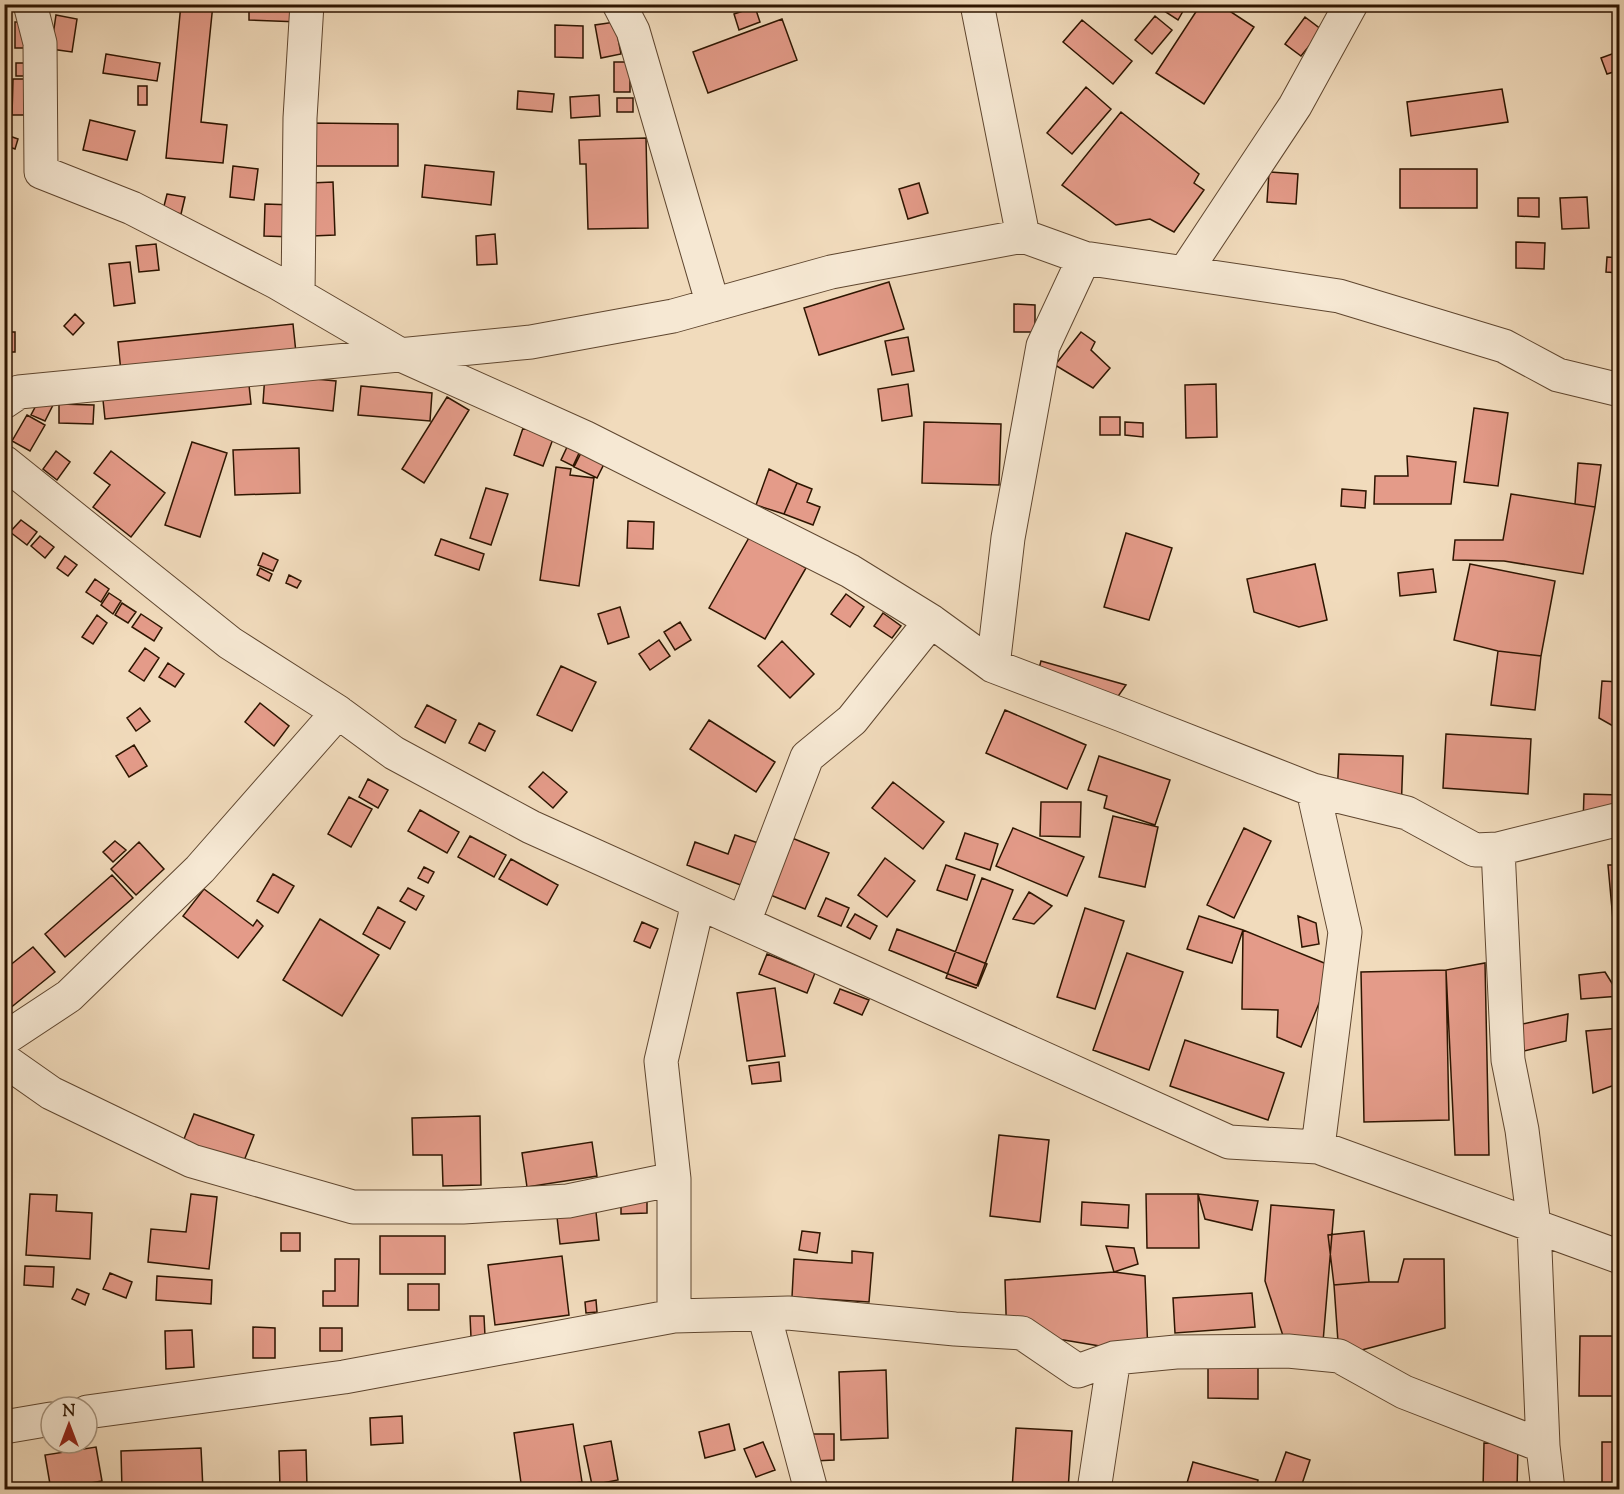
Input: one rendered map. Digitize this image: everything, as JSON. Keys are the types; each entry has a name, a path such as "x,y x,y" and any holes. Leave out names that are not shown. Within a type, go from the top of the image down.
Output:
{"street":[{"path":"30,4 40,43 41,172 132,208 298,295 402,356 584,437 850,571 931,621 993,666 1313,790 1407,813 1475,850 1498,849 1620,819"},
{"path":"298,295 300,118 307,4"},
{"path":"619,4 633,31 713,305"},
{"path":"976,4 1023,236"},
{"path":"1185,272 1294,106 1352,4"},
{"path":"4,402 20,392 531,342 673,316 831,272 1023,236 1084,258 1339,297 1504,346 1558,375 1620,390"},
{"path":"993,666 1008,538 1043,345 1084,258"},
{"path":"4,462 230,643 338,712 394,753 531,827 1229,1142 1318,1147 1620,1257"},
{"path":"744,922 807,758 852,720 931,621"},
{"path":"4,1039 69,996 200,869 338,712"},
{"path":"1313,790 1345,932 1318,1147"},
{"path":"1498,849 1508,1060 1522,1130 1534,1225 1543,1446 1548,1490"},
{"path":"674,1316 674,1179 661,1061 698,903"},
{"path":"4,1060 51,1093 192,1161 353,1207 463,1207 568,1201 674,1179"},
{"path":"99,1410 344,1377 674,1316 788,1313 1022,1333 1078,1371 1114,1358 1176,1352 1288,1351 1339,1356 1404,1392 1543,1446"},
{"path":"764,1314 811,1490"},
{"path":"1095,1490 1114,1358"},
{"path":"4,1427 39,1421"}],"building":[{"path":"181,4 213,4 201,122 227,125 223,163 166,158"},
{"path":"249,4 300,4 300,22 249,20"},
{"path":"1163,4 1187,4 1178,20 1161,9"},
{"path":"1201,4 1219,4 1254,27 1204,104 1156,73"},
{"path":"755,7 760,22 739,30 734,14"},
{"path":"56,15 77,19 72,52 51,49"},
{"path":"1155,16 1172,30 1152,54 1135,40"},
{"path":"1305,17 1322,30 1301,56 1285,44"},
{"path":"782,19 797,60 708,93 693,52"},
{"path":"1082,20 1132,61 1113,84 1063,42"},
{"path":"15,22 25,22 25,48 15,48"},
{"path":"615,22 621,54 601,58 595,25"},
{"path":"555,25 583,26 583,58 555,57"},
{"path":"4,30 9,30 9,57 4,57"},
{"path":"1620,51 1620,70 1607,74 1601,58"},
{"path":"106,54 160,63 157,81 103,73"},
{"path":"614,62 630,62 630,92 614,92"},
{"path":"16,63 30,63 30,76 16,76"},
{"path":"13,79 31,79 31,115 12,115"},
{"path":"4,82 10,82 10,105 4,105"},
{"path":"138,86 147,86 147,105 138,105"},
{"path":"1086,87 1111,109 1072,154 1047,133"},
{"path":"1502,89 1508,122 1411,136 1407,102"},
{"path":"518,91 554,94 552,112 517,109"},
{"path":"599,95 600,116 571,118 570,97"},
{"path":"617,98 633,98 633,112 617,112"},
{"path":"1121,112 1199,174 1194,183 1204,190 1174,232 1150,219 1116,225 1062,185"},
{"path":"90,120 135,131 127,160 83,150"},
{"path":"309,123 398,124 398,166 309,166"},
{"path":"4,134 18,139 15,149 4,145"},
{"path":"646,138 648,228 588,229 586,164 580,164 579,140"},
{"path":"425,165 494,172 491,205 422,197"},
{"path":"233,166 258,169 254,200 230,197"},
{"path":"1400,169 1477,169 1477,208 1400,208"},
{"path":"1269,172 1298,174 1296,204 1267,202"},
{"path":"333,182 335,235 312,236 310,183"},
{"path":"919,183 928,213 908,219 899,189"},
{"path":"167,194 185,197 181,214 163,210"},
{"path":"1587,197 1589,228 1562,229 1560,198"},
{"path":"1518,198 1539,198 1539,217 1518,216"},
{"path":"265,204 294,205 294,237 264,236"},
{"path":"495,234 497,264 477,265 476,236"},
{"path":"1516,242 1545,243 1544,269 1516,268"},
{"path":"156,244 159,270 139,272 136,246"},
{"path":"1607,257 1620,258 1620,273 1606,272"},
{"path":"130,262 135,303 114,306 109,264"},
{"path":"889,282 904,329 819,355 804,308"},
{"path":"1014,304 1035,305 1035,332 1014,332"},
{"path":"75,314 84,323 73,335 64,326"},
{"path":"293,324 296,353 121,372 118,342"},
{"path":"4,332 15,332 15,352 4,352"},
{"path":"1081,332 1095,342 1091,350 1110,368 1093,388 1055,365"},
{"path":"908,337 914,371 892,375 885,341"},
{"path":"265,374 336,381 333,411 263,403"},
{"path":"908,384 912,416 882,421 878,389"},
{"path":"1216,384 1217,437 1186,438 1185,385"},
{"path":"249,385 251,404 105,419 103,400"},
{"path":"361,386 432,393 430,421 358,415"},
{"path":"447,397 469,410 424,483 402,469"},
{"path":"40,398 53,405 45,421 31,415"},
{"path":"59,404 94,405 93,424 59,423"},
{"path":"1474,408 1508,413 1498,486 1464,482"},
{"path":"27,415 45,425 30,451 12,441"},
{"path":"1100,417 1120,417 1120,435 1100,435"},
{"path":"924,422 1001,424 999,485 922,483"},
{"path":"1125,422 1143,423 1143,437 1125,435"},
{"path":"523,428 553,439 543,466 514,455"},
{"path":"192,442 227,453 200,537 165,525"},
{"path":"568,445 580,451 573,466 561,460"},
{"path":"299,448 300,493 235,495 233,450"},
{"path":"56,451 70,462 57,480 43,469"},
{"path":"111,451 165,493 131,537 93,507 110,485 94,473"},
{"path":"582,451 605,462 597,478 574,467"},
{"path":"1407,456 1456,462 1451,504 1374,504 1375,476 1408,476"},
{"path":"1578,463 1601,465 1595,507 1575,504"},
{"path":"556,467 571,469 570,475 594,478 579,586 540,580"},
{"path":"769,469 797,483 784,514 756,505"},
{"path":"797,483 812,489 807,502 820,507 813,525 784,514"},
{"path":"486,488 508,494 491,545 470,538"},
{"path":"1342,489 1366,491 1365,508 1341,506"},
{"path":"1511,494 1595,507 1583,574 1504,561 1453,560 1455,540 1503,540"},
{"path":"21,520 37,532 27,545 10,532"},
{"path":"628,521 654,522 653,549 627,548"},
{"path":"1126,533 1172,548 1149,620 1104,607"},
{"path":"40,536 54,547 45,558 31,546"},
{"path":"750,536 806,568 765,639 709,608"},
{"path":"441,539 484,554 479,570 435,555"},
{"path":"263,553 278,560 273,571 258,565"},
{"path":"65,556 77,565 68,576 57,568"},
{"path":"1315,564 1327,620 1299,627 1254,612 1247,579"},
{"path":"1470,564 1555,581 1541,656 1498,651 1454,640"},
{"path":"260,568 272,574 269,581 257,575"},
{"path":"1433,569 1436,592 1400,596 1398,573"},
{"path":"289,575 301,581 297,588 286,583"},
{"path":"95,579 109,589 101,602 86,592"},
{"path":"109,593 121,601 113,614 101,605"},
{"path":"846,594 864,607 850,627 831,614"},
{"path":"122,603 136,612 128,623 115,615"},
{"path":"620,607 629,637 608,644 598,614"},
{"path":"883,613 901,626 892,638 874,626"},
{"path":"141,614 162,628 154,641 132,627"},
{"path":"97,615 107,623 93,644 82,637"},
{"path":"680,622 691,640 675,650 664,632"},
{"path":"659,640 670,656 650,670 639,654"},
{"path":"782,641 814,674 790,698 758,666"},
{"path":"145,648 159,658 144,681 129,671"},
{"path":"1498,651 1541,656 1535,710 1491,705"},
{"path":"1041,661 1126,685 1105,715 1032,694"},
{"path":"168,663 184,674 175,687 159,677"},
{"path":"561,666 596,682 572,731 537,715"},
{"path":"1602,681 1620,682 1620,730 1599,718"},
{"path":"260,703 289,726 274,746 245,722"},
{"path":"427,705 456,720 445,743 415,727"},
{"path":"140,708 150,721 136,731 127,718"},
{"path":"1005,710 1086,745 1067,789 986,753"},
{"path":"709,720 775,762 756,792 690,749"},
{"path":"479,723 495,731 485,751 469,743"},
{"path":"1446,734 1531,739 1528,794 1443,788"},
{"path":"134,745 147,766 129,777 116,756"},
{"path":"1339,754 1403,756 1401,815 1337,797"},
{"path":"1099,756 1170,780 1155,825 1104,808 1107,796 1088,790"},
{"path":"543,772 567,792 553,808 529,787"},
{"path":"368,779 388,790 378,808 359,797"},
{"path":"893,782 944,822 923,849 872,808"},
{"path":"1584,794 1620,795 1620,825 1583,824"},
{"path":"349,797 372,809 351,847 328,834"},
{"path":"1041,802 1081,802 1080,837 1040,836"},
{"path":"420,810 459,832 447,853 408,831"},
{"path":"1113,816 1158,827 1145,887 1099,877"},
{"path":"1013,828 1084,857 1067,896 996,866"},
{"path":"1244,828 1271,841 1234,918 1207,905"},
{"path":"965,833 998,844 990,870 956,859"},
{"path":"735,835 761,844 746,887 687,865 695,842 728,854"},
{"path":"470,836 506,855 494,877 458,857"},
{"path":"792,838 829,853 805,909 768,894"},
{"path":"115,841 126,850 113,862 103,852"},
{"path":"139,842 164,869 136,895 111,869"},
{"path":"885,858 915,881 887,917 858,895"},
{"path":"511,859 558,885 547,905 499,879"},
{"path":"946,865 975,875 967,900 937,890"},
{"path":"1608,865 1620,865 1620,942 1615,942"},
{"path":"424,867 434,872 428,883 418,878"},
{"path":"273,874 294,886 278,913 257,901"},
{"path":"112,875 133,898 65,957 45,934"},
{"path":"982,878 1013,890 976,988 946,978"},
{"path":"408,888 424,896 416,910 400,901"},
{"path":"204,889 253,926 257,920 263,926 238,958 183,916"},
{"path":"1029,892 1052,906 1034,924 1013,919"},
{"path":"826,898 849,908 841,926 818,916"},
{"path":"378,907 405,922 390,949 363,934"},
{"path":"1085,908 1124,921 1095,1009 1057,997"},
{"path":"855,914 877,926 870,939 847,927"},
{"path":"1199,916 1243,930 1232,963 1187,949"},
{"path":"1298,916 1316,923 1319,944 1302,947"},
{"path":"320,919 379,955 342,1016 283,980"},
{"path":"642,922 658,929 650,948 634,941"},
{"path":"897,929 987,964 978,986 889,950"},
{"path":"1243,930 1334,967 1301,1047 1277,1037 1278,1010 1242,1009"},
{"path":"33,947 55,972 4,1013 4,970"},
{"path":"1127,953 1183,972 1149,1070 1093,1050"},
{"path":"767,954 815,973 807,993 759,974"},
{"path":"1485,963 1489,1155 1455,1155 1446,970"},
{"path":"1446,970 1449,1120 1364,1122 1361,972"},
{"path":"1605,972 1620,996 1581,999 1579,975"},
{"path":"775,988 785,1056 747,1061 737,993"},
{"path":"840,989 869,1000 862,1015 834,1003"},
{"path":"1568,1014 1566,1041 1524,1051 1518,1025"},
{"path":"1620,1028 1620,1083 1593,1093 1586,1031"},
{"path":"1185,1040 1284,1073 1268,1120 1170,1086"},
{"path":"779,1062 781,1081 752,1084 749,1066"},
{"path":"194,1114 254,1135 242,1166 182,1144"},
{"path":"480,1116 481,1185 443,1186 442,1155 413,1155 412,1118"},
{"path":"999,1135 1049,1140 1040,1222 990,1216"},
{"path":"592,1142 597,1176 527,1187 522,1153"},
{"path":"30,1194 57,1195 56,1211 92,1213 90,1259 26,1255"},
{"path":"191,1194 217,1197 209,1269 148,1262 151,1229 186,1232"},
{"path":"1146,1194 1198,1194 1199,1248 1147,1248"},
{"path":"1198,1194 1258,1201 1252,1230 1205,1219"},
{"path":"621,1197 647,1197 647,1213 621,1214"},
{"path":"1082,1202 1129,1205 1128,1228 1081,1225"},
{"path":"1271,1205 1334,1210 1322,1354 1288,1351 1265,1281"},
{"path":"596,1212 599,1240 560,1244 557,1217"},
{"path":"802,1231 820,1233 817,1253 799,1250"},
{"path":"1364,1231 1369,1282 1334,1285 1328,1235"},
{"path":"281,1233 300,1233 300,1251 281,1251"},
{"path":"380,1236 445,1236 445,1274 380,1274"},
{"path":"1106,1246 1134,1248 1138,1264 1114,1272"},
{"path":"852,1251 873,1253 869,1302 792,1297 794,1259 852,1263"},
{"path":"562,1256 569,1315 495,1325 488,1265"},
{"path":"335,1259 359,1259 358,1306 323,1306 323,1291 335,1291"},
{"path":"1404,1259 1444,1259 1445,1328 1339,1356 1334,1285 1398,1282"},
{"path":"25,1266 54,1267 53,1287 24,1285"},
{"path":"1114,1272 1145,1276 1148,1354 1022,1333 1007,1345 1005,1280"},
{"path":"110,1273 132,1282 126,1298 103,1289"},
{"path":"157,1276 212,1280 211,1304 156,1300"},
{"path":"408,1284 439,1284 439,1310 408,1310"},
{"path":"77,1289 89,1294 85,1305 72,1299"},
{"path":"1252,1293 1255,1327 1175,1333 1173,1298"},
{"path":"596,1300 597,1312 586,1313 585,1302"},
{"path":"4,1309 9,1309 7,1340 4,1340"},
{"path":"470,1316 484,1316 485,1336 471,1337"},
{"path":"253,1327 275,1328 275,1358 253,1358"},
{"path":"320,1328 342,1328 342,1351 320,1351"},
{"path":"192,1330 194,1367 166,1369 165,1331"},
{"path":"1580,1336 1620,1336 1620,1396 1579,1396"},
{"path":"1208,1367 1258,1367 1258,1399 1208,1398"},
{"path":"886,1370 888,1438 841,1440 839,1372"},
{"path":"402,1416 403,1443 371,1445 370,1418"},
{"path":"573,1424 582,1482 522,1490 514,1433"},
{"path":"729,1424 735,1450 705,1458 699,1432"},
{"path":"1016,1428 1072,1431 1068,1490 1012,1490"},
{"path":"812,1434 834,1434 834,1460 814,1461"},
{"path":"611,1441 618,1480 592,1485 584,1446"},
{"path":"763,1442 775,1470 756,1477 744,1449"},
{"path":"1602,1442 1620,1442 1620,1490 1602,1490"},
{"path":"1484,1443 1518,1444 1517,1490 1483,1490"},
{"path":"201,1448 203,1490 122,1490 121,1451"},
{"path":"306,1450 307,1487 280,1488 279,1451"},
{"path":"1286,1452 1310,1460 1300,1490 1273,1488"},
{"path":"45,1455 97,1455 102,1481 51,1490"},
{"path":"1193,1462 1258,1480 1256,1490 1185,1490"},
{"path":"439,1483 474,1485 474,1490 439,1490"}]}
